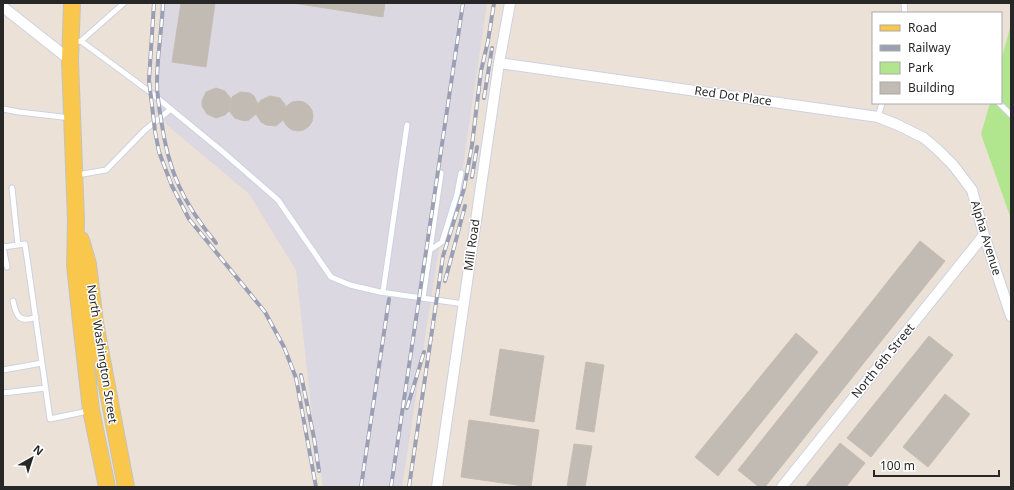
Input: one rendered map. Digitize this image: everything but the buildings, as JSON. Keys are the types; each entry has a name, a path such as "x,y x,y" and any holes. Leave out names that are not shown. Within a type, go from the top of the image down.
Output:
{"main road":[{"name":"North Washington Street","path":"72,3 76,42 70,60 76,221 75,265 91,410 107,487"},
{"name":"North Washington Street","path":"76,221 88,264 95,323 126,487"}],"street":[{"name":"Mill Road","path":"437,487 499,63 510,3"},
{"path":"3,7 70,60"},
{"name":"Red Dot Place","path":"499,63 878,117 924,138 953,165"},
{"name":"Alpha Avenue","path":"953,165 972,190 984,235 1011,316"},
{"name":"North 6th Street","path":"782,487 984,235"}],"lane":[{"path":"124,3 76,42 150,92 223,152 278,200 331,277 350,285 383,292 464,304"},
{"path":"878,117 882,104"},
{"path":"1000,104 1011,115"},
{"path":"3,109 72,118"},
{"path":"74,175 106,170 145,130 171,110"},
{"path":"383,292 407,125"},
{"path":"423,298 441,173"},
{"path":"430,250 442,242 457,194 461,173"},
{"path":"12,188 18,244"},
{"path":"7,267 3,247 25,244 50,419 91,410"},
{"path":"13,301 16,314 22,319 28,320 36,317"},
{"path":"3,370 42,363"},
{"path":"3,393 46,388"}],"shaded area":[{"path":"160,3 487,3 462,173 438,254 402,487 323,487 314,432 296,270 249,194 168,126 156,112"}],"green space":[{"path":"1011,24 1011,219 981,134 990,104 1002,104 1002,57"}],"railway":[{"path":"154,3 149,80 159,152 172,186 189,219 265,312 284,347 296,378 316,487"},
{"path":"163,3 157,83 158,101 164,138 168,155 179,186 194,214 216,243"},
{"path":"391,487 463,3"},
{"path":"409,487 443,256 464,189 472,145 481,71 488,41 494,3"},
{"path":"484,98 492,48"},
{"path":"472,177 477,147"},
{"path":"445,281 465,206"},
{"path":"361,487 389,299"},
{"path":"407,408 424,352"},
{"path":"301,375 319,471"}]}
